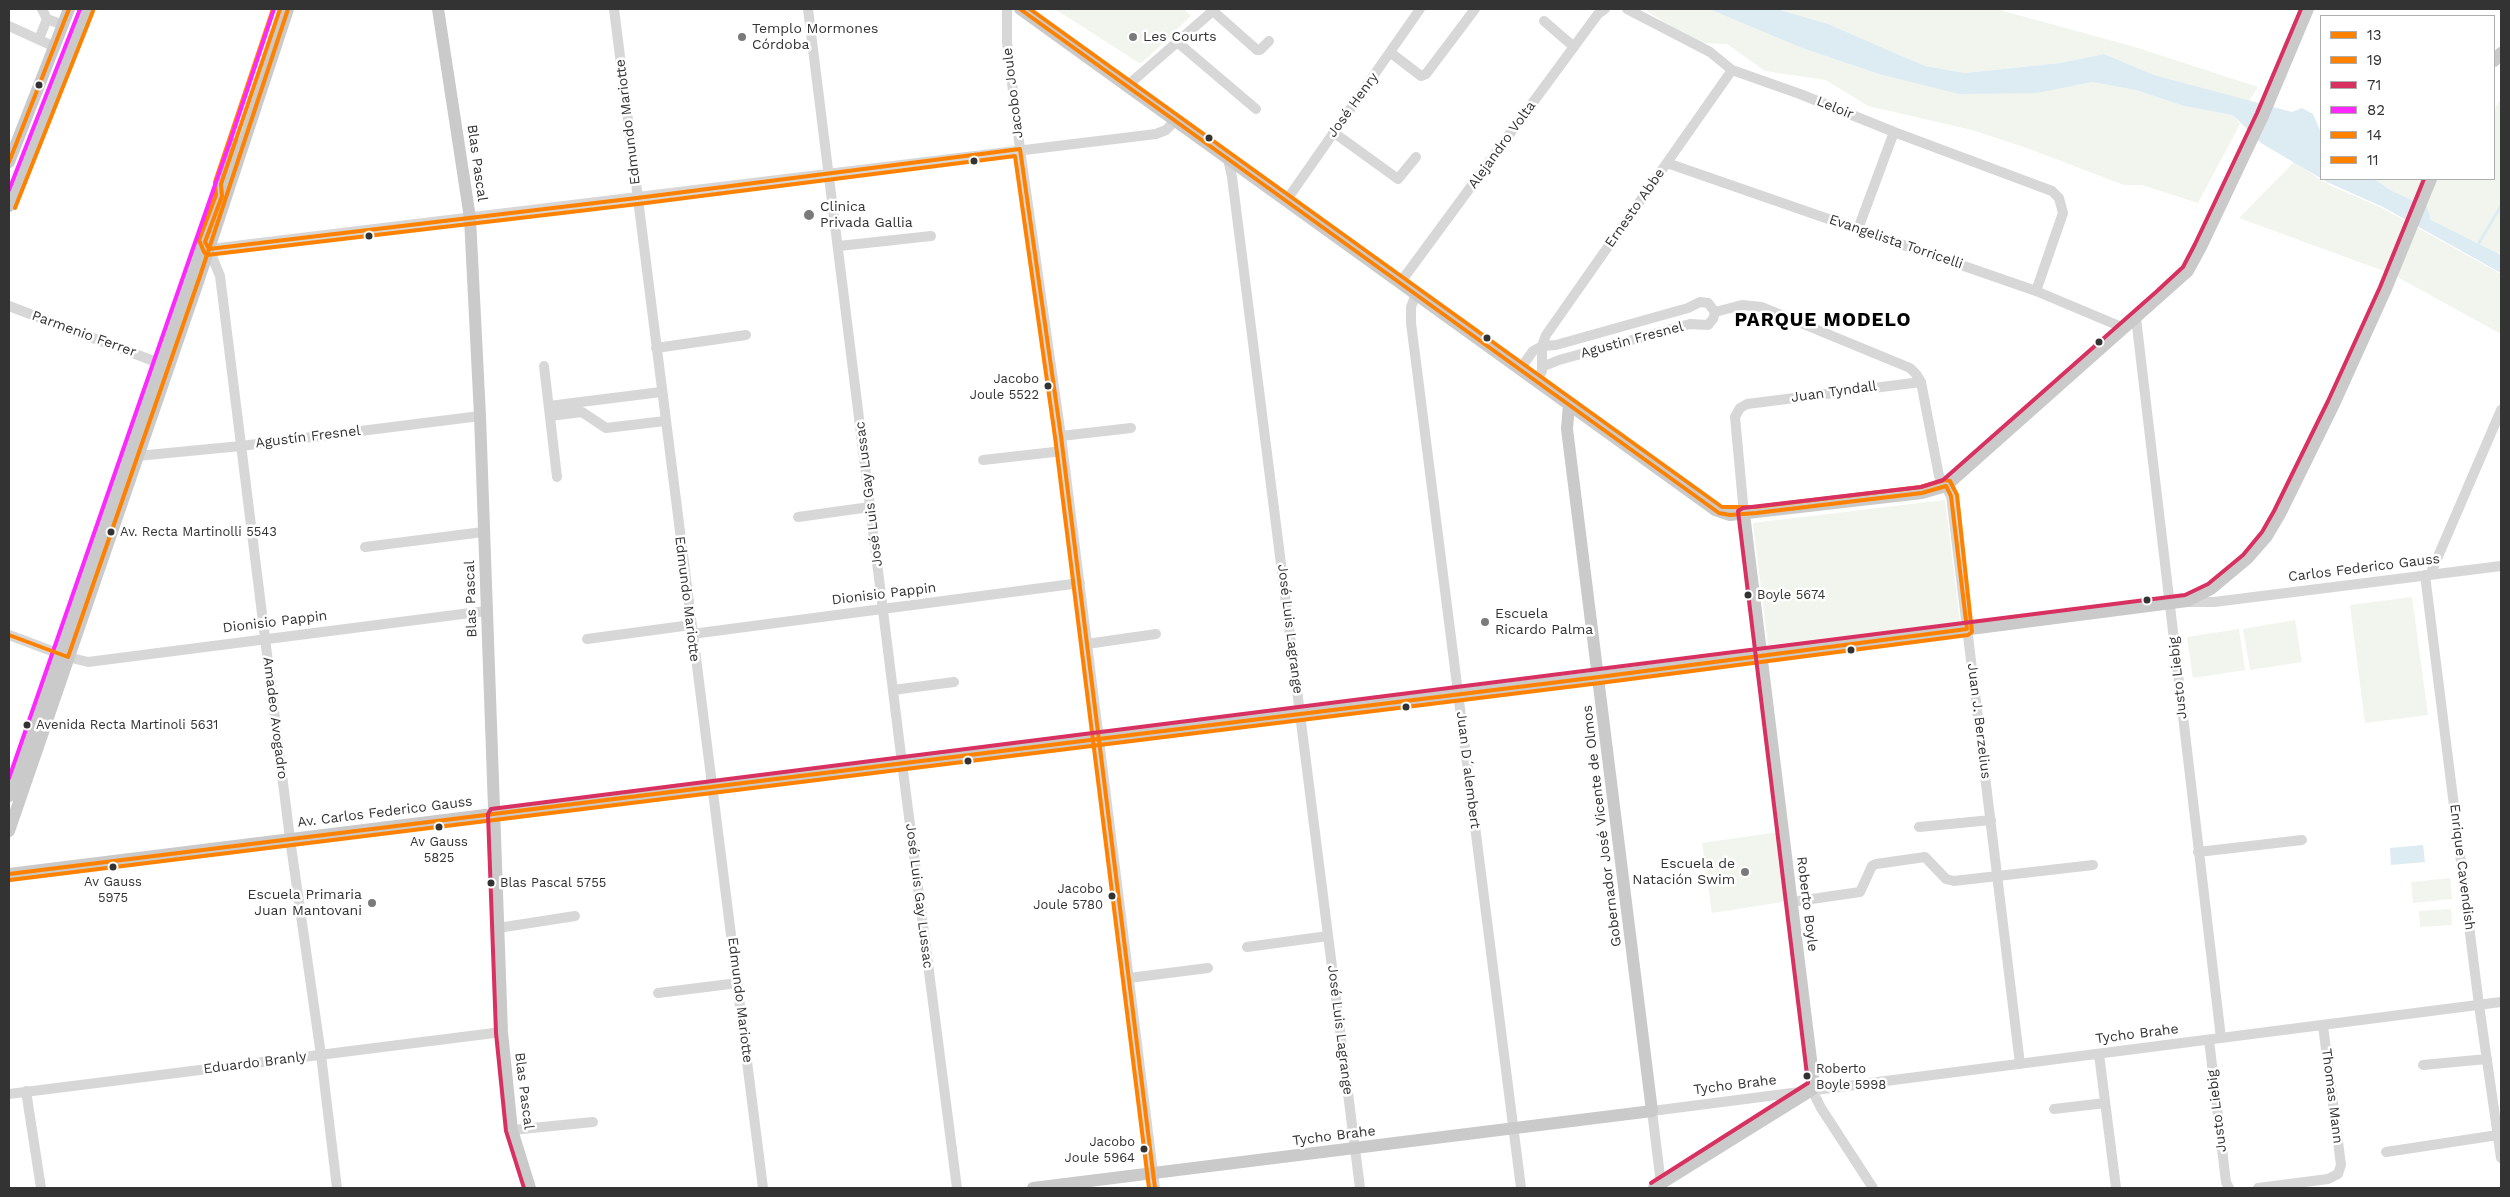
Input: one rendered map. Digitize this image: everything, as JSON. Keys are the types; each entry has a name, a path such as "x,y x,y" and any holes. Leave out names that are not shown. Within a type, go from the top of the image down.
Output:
{"main road":[{"path":"9,162 12,146 55,47 69,9"},
{"path":"9,831 63,655 159,362 204,250 222,196 221,184 280,9"},
{"path":"9,796 137,456 204,250 288,9"},
{"name":"Blas Pascal","path":"438,9 470,218 480,416 502,1032 512,1130 530,1188"},
{"path":"1020,9 1716,510 1730,515 1922,493 1946,486 2188,271 2287,60 2307,11"},
{"path":"63,25 72,24 85,13"},
{"path":"9,206 85,13"},
{"path":"38,132 36,116 60,58 55,47"},
{"path":"2176,604 2216,585 2248,559 2267,536 2280,514 2334,404 2386,289 2432,180"},
{"name":"Gobernador José Vicente de Olmos","path":"1569,404 1566,430 1599,677 1652,1111"},
{"name":"Roberto Boyle","path":"1744,514 1814,1076 1812,1090"},
{"name":"Carlos Federico Gauss","path":"1599,677 2176,604"},
{"name":"Av. Carlos Federico Gauss","path":"9,874 1599,677"},
{"path":"9,811 21,776 18,768"},
{"path":"1658,1186 1812,1090"},
{"name":"Tycho Brahe","path":"1033,1188 1652,1111"}],"street":[{"path":"42,9 47,19 63,25"},
{"name":"Edmundo Mariotte","path":"614,9 763,1188"},
{"name":"José Luis Gay Lussac","path":"808,9 957,1188"},
{"name":"Jacobo Joule","path":"1008,9 1008,42 1020,149 1063,451 1155,1188"},
{"name":"José Henry","path":"1286,201 1420,9"},
{"path":"1390,53 1421,76 1426,74 1475,9"},
{"name":"Alejandro Volta","path":"1400,283 1574,47 1605,9"},
{"name":"Leloir","path":"1627,9 1710,52 1732,70 1800,94 1894,132 2052,191 2059,198 2063,213 2036,291"},
{"path":"1127,86 1176,41 1214,10 1256,50 1260,50 1270,41"},
{"path":"39,39 47,19"},
{"path":"1544,21 1574,47"},
{"path":"9,26 55,47"},
{"path":"1176,41 1256,109"},
{"name":"Ernesto Abbe","path":"1537,381 1542,367 1542,346 1546,335 1732,70"},
{"path":"204,250 637,198 1020,149 1156,134 1166,130 1175,121"},
{"path":"1333,132 1398,179 1416,157"},
{"path":"1858,229 1894,132"},
{"name":"José Luis Lagrange","path":"1228,158 1232,177 1360,1188"},
{"name":"Evangelista Torricelli","path":"1667,163 2036,291 2124,328"},
{"path":"839,246 931,236"},
{"name":"Amadeo Avogadro","path":"204,250 220,276 290,839 321,1055 336,1188"},
{"name":"Juan D´alembert","path":"1416,294 1411,306 1411,323 1521,1188"},
{"name":"Agustin Fresnel","path":"1542,346 1556,345 1688,308 1700,302 1711,305 1714,312 1713,319 1708,325 1690,324 1559,360 1542,367"},
{"name":"Agustin Fresnel","path":"1714,312 1742,305 1762,307 1899,364 1913,371 1921,382"},
{"name":"Parmenio Ferrer","path":"9,306 159,362"},
{"name":"Justo Liebig","path":"2136,318 2176,604 2198,852 2221,1038"},
{"path":"656,348 746,335"},
{"name":"Ernesto Abbe","path":"1520,369 1533,351 1542,346"},
{"path":"1895,384 1904,375 1899,364"},
{"path":"544,366 557,477"},
{"name":"Juan J. Berzelius","path":"1921,382 1939,476 1951,496 2020,1064"},
{"name":"Juan Tyndall","path":"1748,404 1921,382"},
{"path":"550,411 661,392"},
{"name":"Roberto Boyle","path":"1744,514 1735,417 1736,412 1748,404"},
{"path":"581,407 606,428 665,421"},
{"path":"2427,575 2501,410"},
{"name":"Agustín Fresnel","path":"137,456 241,446 480,416"},
{"path":"1061,436 1131,428"},
{"path":"984,460 1063,451"},
{"path":"798,518 870,507"},
{"path":"364,547 483,532"},
{"name":"Carlos Federico Gauss","path":"2176,604 2501,566"},
{"name":"Enrique Cavendish","path":"2427,575 2479,1005 2501,1158"},
{"name":"Dionisio Pappin","path":"587,639 883,609 1080,583"},
{"path":"2216,585 2219,597 2231,599"},
{"name":"Dionisio Pappin","path":"9,635 88,662 486,611"},
{"path":"1087,644 1156,634"},
{"path":"893,690 954,682"},
{"path":"1919,827 1991,820"},
{"path":"2198,852 2302,840"},
{"path":"1791,902 1860,892 1864,888 1872,866 1925,857 1946,879 1954,881 2093,865"},
{"path":"498,928 575,916"},
{"path":"1246,947 1328,936"},
{"path":"1129,978 1208,968"},
{"path":"658,993 738,982"},
{"name":"Tycho Brahe","path":"1652,1111 2501,1002"},
{"name":"Thomas Mann","path":"2258,1188 2328,1179 2338,1174 2341,1166 2323,1026"},
{"name":"Eduardo Branly","path":"9,1094 502,1032"},
{"name":"Justo Liebig","path":"2209,1040 2228,1185"},
{"path":"2099,1054 2116,1188"},
{"path":"2423,1065 2487,1058"},
{"name":"Roberto Boyle","path":"1812,1090 1821,1108 1873,1188"},
{"path":"26,1091 41,1188"},
{"path":"2054,1108 2105,1103"},
{"name":"Gobernador José Vicente de Olmos","path":"1652,1111 1658,1186"},
{"path":"512,1130 593,1122"},
{"path":"2386,1152 2498,1135"}],"shaded area":[{"name":"Les Courts","path":"1055,9 1184,9 1191,16 1143,62 1139,63"},
{"path":"1644,9 1709,9 1802,48 1879,74 2075,85 2092,82 2136,90 2184,106 2234,115 2240,124 2198,203 2142,185 2124,185 2024,147 1972,130 1868,106 1826,80 1765,71 1727,44 1697,43"},
{"path":"1709,9 1777,9 1828,24 1925,66 1965,73 2060,63 2104,54 2154,75 2292,112 2302,108 2313,114 2320,131 2320,177 2261,143 2233,115 2184,106 2136,90 2092,82 2037,93 1959,94 1879,74 1802,48"},
{"path":"1777,9 1996,9 2135,47 2258,87 2249,101 2154,75 2104,54 2060,63 1965,73 1925,66 1828,24"},
{"path":"2501,98 2501,255 2431,220 2427,207 2392,191 2376,180 2495,180 2495,108"},
{"path":"2294,162 2327,184 2382,208 2501,274 2501,334 2392,274 2239,218"},
{"path":"2324,180 2376,180 2392,191 2427,207 2431,220 2501,255 2501,273 2383,207"},
{"path":"1945,500 1960,622 1768,645 1753,523"},
{"path":"2412,597 2428,715 2365,723 2350,605"},
{"path":"2295,620 2302,662 2250,670 2243,629"},
{"path":"2239,629 2245,670 2193,678 2187,637"},
{"name":"Escuela de Natación Swim","path":"1779,832 1789,901 1712,913 1702,843"},
{"path":"2423,845 2425,862 2391,865 2390,848"},
{"path":"2450,878 2452,899 2413,903 2411,882"},
{"path":"2451,909 2452,925 2420,927 2419,911"}],"waterway":[{"path":"2479,243 2501,206"}],"transit line":[{"name":"14","path":"9,162 69,9"},
{"name":"82","path":"9,190 80,9"},
{"name":"19","path":"273,9 215,182 216,195 199,240 207,255 638,204 1015,156 1055,437 1149,1188"},
{"name":"82","path":"9,778 231,139 274,9"},
{"name":"13","path":"280,9 221,184 222,196 205,242 209,249 637,198 1020,149 1061,436 1155,1188"},
{"name":"14","path":"9,635 68,657 200,276 288,9"},
{"name":"13","path":"9,874 1599,677 1967,629 1951,496 1946,486 1922,493 1756,513 1730,515 1719,513 1020,9"},
{"name":"19","path":"10,880 1600,683 1968,635 1972,632 1957,495 1950,481 1945,480 1921,487 1755,507 1722,507 1030,9"},
{"name":"71","path":"1651,1183 1808,1083 1738,511 1743,508 1921,487 1943,480 2156,292 2183,267 2195,244 2257,113 2301,9"},
{"name":"11","path":"15,208 93,11"},
{"name":"71","path":"524,1188 506,1131 496,1033 488,814 491,809 2185,595 2208,584 2243,555 2262,532 2328,401 2380,287 2424,180"}],"place":[{"name":"Templo Mormones Córdoba","path":"742,37"},
{"name":"Les Courts","path":"1133,37"},
{"name":"Clinica Privada Gallia","path":"809,215"},
{"name":"Jacobo Joule 5522","path":"1048,386"},
{"name":"Av. Recta Martinolli 5543","path":"111,532"},
{"name":"Boyle 5674","path":"1748,595"},
{"name":"Escuela Ricardo Palma","path":"1485,622"},
{"name":"Avenida Recta Martinoli 5631","path":"27,725"},
{"name":"Av Gauss 5825","path":"439,827"},
{"name":"Av Gauss 5975","path":"113,867"},
{"name":"Escuela de Natación Swim","path":"1745,872"},
{"name":"Blas Pascal 5755","path":"491,883"},
{"name":"Jacobo Joule 5780","path":"1112,896"},
{"name":"Escuela Primaria Juan Mantovani","path":"372,903"},
{"name":"Roberto Boyle 5998","path":"1807,1076"},
{"name":"Jacobo Joule 5964","path":"1144,1149"}],"district":[{"name":"PARQUE MODELO","path":"1823,320"}]}
